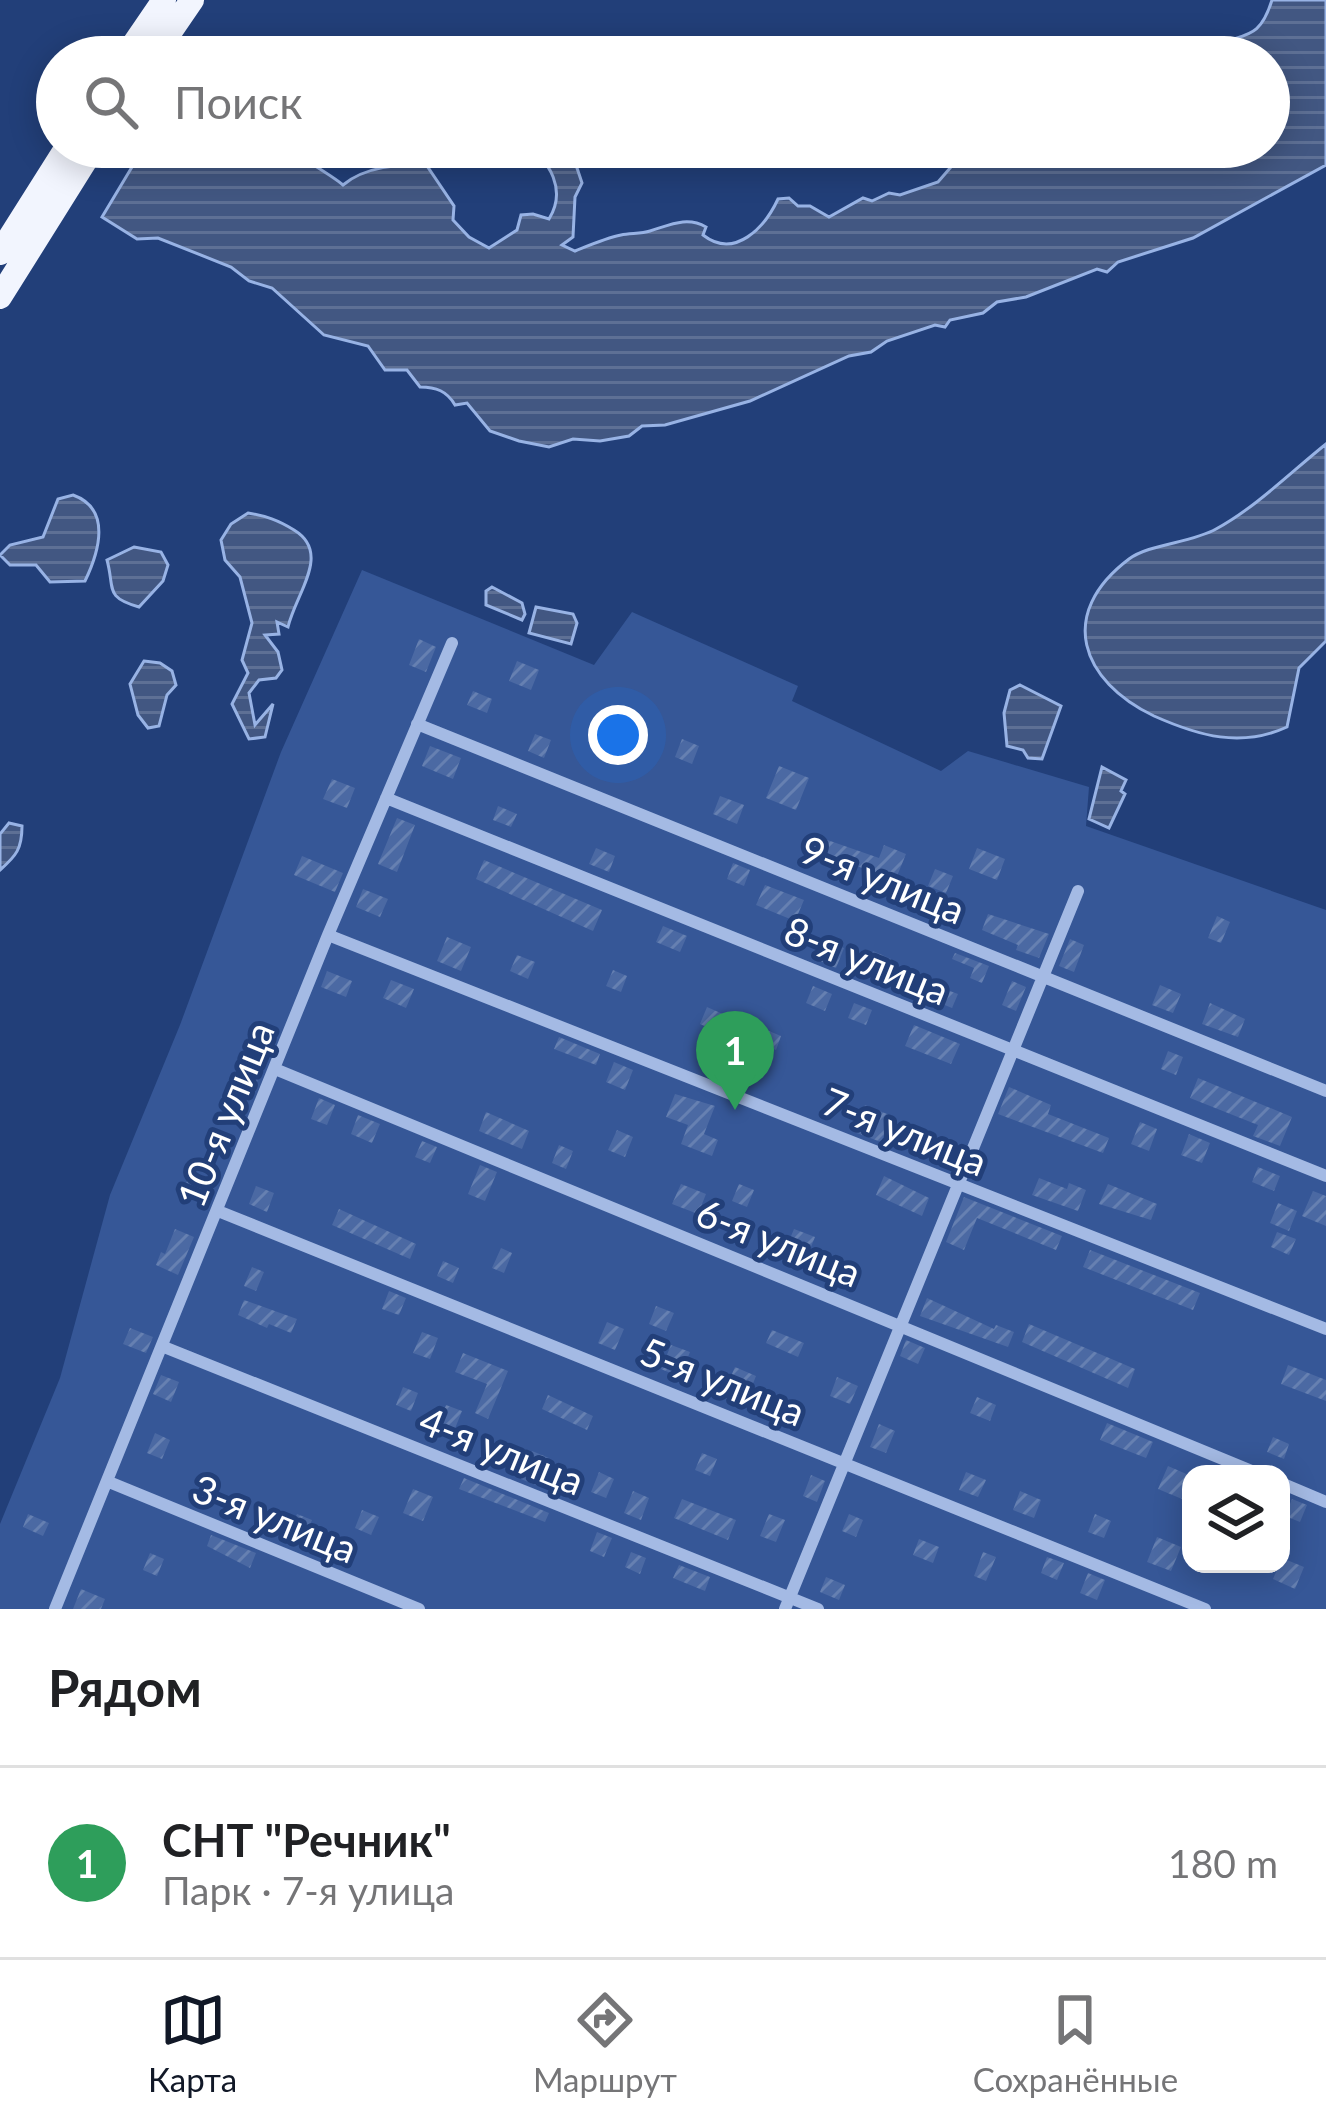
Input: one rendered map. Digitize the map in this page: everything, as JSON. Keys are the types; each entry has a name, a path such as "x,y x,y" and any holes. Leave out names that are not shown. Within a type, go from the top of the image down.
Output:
{"highway":[{"path":"139,36 164,0"},
{"path":"167,36 192,0"},
{"path":"0,253 54,168"},
{"path":"0,297 81,168"}],"street":[{"name":"10-я улица","path":"55,1609 328,935 452,643"},
{"name":"9-я улица","path":"417,724 1326,1091"},
{"name":"8-я улица","path":"386,798 1326,1176"},
{"path":"787,1603 1078,891"},
{"name":"7-я улица","path":"328,935 1326,1328"},
{"name":"6-я улица","path":"275,1069 1237,1465"},
{"name":"5-я улица","path":"218,1211 1205,1609"},
{"name":"4-я улица","path":"164,1347 787,1603 818,1609"},
{"name":"3-я улица","path":"109,1483 419,1609"},
{"path":"1290,1487 1326,1502"}],"shaded area":[{"path":"1272,0 1326,0 1326,165 1193,238 1118,262 1107,272 1097,269 1026,297 997,302 983,313 887,341 871,352 849,356 750,401 665,425 642,426 629,436 573,439 549,447 490,431 467,403 455,405 440,391 420,387 407,370 385,370 368,346 324,335 272,288 158,238 137,239 102,217 131,168 317,168 343,185 383,168 428,168 454,206 453,220 489,248 517,230 521,215 549,219 556,187 548,168 577,168 582,183 575,197 573,237 562,245 575,251 615,236 685,222 706,227 703,235 715,242 737,242 757,229 778,199 789,198 829,217 863,198 872,201 938,182 950,168 1290,168 1290,36 1242,36 1255,30"},
{"path":"1326,444 1326,641 1299,668 1287,727 1253,737 1220,737 1171,723 1129,701 1109,684 1087,645 1092,602 1106,580 1137,554 1206,534 1230,520"},
{"path":"73,495 93,510 98,521 98,545 85,581 50,582 36,565 10,565 0,555 10,545 43,537 58,499"},
{"path":"248,513 294,530 305,539 311,562 288,627 277,622 279,634 265,635 278,652 282,670 276,678 259,680 249,693 255,725 273,704 265,737 249,739 232,704 248,673 242,660 252,623 240,577 225,560 221,540 231,524"},
{"path":"134,547 161,552 168,565 163,581 139,607 116,595 107,560"},
{"path":"362,570 594,665 632,612 798,686 792,701 941,771 968,751 1089,787 1086,826 1326,910 1326,1609 0,1609 0,1524 60,1378 110,1195 180,1025 281,752"},
{"path":"492,587 522,603 522,620 486,605 486,591"},
{"path":"536,607 573,614 577,623 571,644 529,633"},
{"path":"144,661 172,671 176,685 167,695 159,726 148,728 138,715 130,684"},
{"path":"1020,685 1061,706 1042,759 1028,758 1023,750 1007,746 1004,713 1010,690"},
{"path":"1102,767 1126,780 1121,791 1125,794 1109,828 1089,819"},
{"path":"9,823 22,826 21,841 0,870 0,834"}],"building":[{"path":"419,639 436,647 426,672 409,665"},
{"path":"517,661 539,670 531,690 509,681"},
{"path":"473,691 492,699 487,713 467,705"},
{"path":"608,731 623,736 614,758 599,753"},
{"path":"535,734 551,740 544,758 528,751"},
{"path":"682,739 699,746 692,764 675,757"},
{"path":"430,746 461,758 453,779 422,766"},
{"path":"779,766 809,778 796,810 766,798"},
{"path":"332,779 355,788 347,808 323,799"},
{"path":"720,796 744,805 737,824 713,814"},
{"path":"498,806 517,814 511,827 493,820"},
{"path":"397,818 415,825 397,872 378,864"},
{"path":"813,835 879,858 884,845 906,854 895,881 806,854"},
{"path":"596,848 615,856 609,872 589,864"},
{"path":"977,848 1005,859 997,880 969,869"},
{"path":"302,856 343,873 335,892 294,875"},
{"path":"484,860 602,910 593,931 476,879"},
{"path":"733,863 750,870 744,886 727,879"},
{"path":"935,869 953,876 946,893 928,886"},
{"path":"765,885 804,900 795,921 756,905"},
{"path":"363,889 388,899 380,917 356,907"},
{"path":"988,914 1049,934 1039,958 982,930"},
{"path":"1217,916 1230,922 1221,943 1208,938"},
{"path":"663,926 687,936 680,952 656,942"},
{"path":"447,937 471,947 461,971 437,961"},
{"path":"1070,939 1084,945 1074,972 1059,966"},
{"path":"826,941 844,948 836,968 818,960"},
{"path":"873,951 891,959 883,981 864,973"},
{"path":"955,953 989,966 982,983 970,978 974,968 952,959"},
{"path":"517,955 535,962 528,979 510,971"},
{"path":"613,970 627,976 621,992 606,986"},
{"path":"327,971 352,981 346,997 321,987"},
{"path":"391,980 414,989 406,1008 383,998"},
{"path":"1012,981 1026,987 1016,1011 1002,1005"},
{"path":"1160,985 1181,994 1173,1013 1152,1005"},
{"path":"813,986 832,994 825,1011 806,1003"},
{"path":"936,986 958,994 952,1008 930,999"},
{"path":"854,1003 872,1010 866,1025 848,1018"},
{"path":"1210,1003 1245,1019 1238,1037 1202,1024"},
{"path":"707,1007 725,1015 718,1032 700,1024"},
{"path":"914,1025 960,1044 951,1064 905,1046"},
{"path":"764,1029 781,1036 776,1050 758,1043"},
{"path":"559,1037 600,1054 596,1065 554,1049"},
{"path":"1168,1051 1183,1057 1176,1075 1161,1069"},
{"path":"614,1062 633,1070 625,1090 606,1082"},
{"path":"240,1064 261,1073 252,1093 231,1085"},
{"path":"1198,1078 1292,1117 1280,1146 1253,1136 1258,1125 1190,1098"},
{"path":"1009,1087 1051,1105 1048,1114 1109,1138 1103,1153 998,1114"},
{"path":"675,1094 715,1106 704,1134 718,1140 712,1156 681,1144 688,1125 666,1117"},
{"path":"319,1098 335,1105 327,1125 311,1119"},
{"path":"865,1105 892,1116 881,1142 854,1132"},
{"path":"486,1112 529,1131 522,1149 479,1131"},
{"path":"358,1115 380,1124 372,1143 351,1134"},
{"path":"1140,1122 1157,1129 1149,1151 1131,1144"},
{"path":"617,1130 633,1137 625,1157 608,1150"},
{"path":"1189,1134 1210,1143 1202,1163 1181,1155"},
{"path":"422,1141 437,1147 430,1163 415,1157"},
{"path":"937,1143 955,1151 949,1166 931,1159"},
{"path":"559,1145 573,1151 566,1169 552,1163"},
{"path":"480,1165 497,1172 485,1201 468,1194"},
{"path":"1258,1167 1280,1176 1274,1191 1252,1182"},
{"path":"189,1176 214,1187 208,1202 183,1192"},
{"path":"884,1176 929,1198 922,1216 876,1195"},
{"path":"1039,1178 1067,1189 1069,1183 1086,1190 1078,1211 1032,1195"},
{"path":"681,1184 706,1194 698,1214 672,1204"},
{"path":"739,1184 754,1190 747,1207 732,1201"},
{"path":"1108,1184 1157,1204 1151,1220 1099,1204"},
{"path":"256,1186 274,1193 267,1212 249,1204"},
{"path":"1313,1191 1326,1196 1326,1226 1302,1216"},
{"path":"964,1197 1062,1236 1056,1250 977,1218 964,1250 946,1242"},
{"path":"1278,1203 1297,1211 1289,1231 1270,1223"},
{"path":"339,1209 416,1244 410,1259 332,1225"},
{"path":"175,1229 194,1237 178,1275 156,1265"},
{"path":"794,1229 815,1237 805,1262 784,1253"},
{"path":"1277,1232 1296,1239 1289,1255 1271,1247"},
{"path":"501,1248 512,1253 504,1273 492,1268"},
{"path":"1090,1250 1200,1293 1193,1310 1083,1267"},
{"path":"443,1261 459,1268 453,1283 437,1276"},
{"path":"252,1267 264,1272 256,1291 244,1286"},
{"path":"389,1291 406,1298 399,1315 382,1309"},
{"path":"927,1298 994,1329 996,1325 1014,1332 1008,1347 920,1316"},
{"path":"244,1300 297,1319 291,1333 238,1315"},
{"path":"656,1306 674,1313 666,1331 649,1324"},
{"path":"607,1322 624,1329 615,1350 598,1343"},
{"path":"1029,1324 1135,1369 1128,1388 1022,1342"},
{"path":"130,1328 153,1337 146,1353 123,1344"},
{"path":"772,1330 804,1343 798,1357 766,1343"},
{"path":"422,1332 438,1338 430,1359 413,1353"},
{"path":"906,1340 925,1348 918,1364 900,1356"},
{"path":"671,1345 690,1352 680,1377 661,1369"},
{"path":"463,1353 508,1371 488,1419 475,1413 487,1384 455,1372"},
{"path":"1288,1365 1326,1380 1326,1401 1281,1384"},
{"path":"735,1367 756,1376 744,1406 722,1397"},
{"path":"161,1375 179,1382 171,1402 153,1394"},
{"path":"837,1377 858,1386 850,1404 830,1396"},
{"path":"403,1387 418,1393 411,1411 396,1405"},
{"path":"548,1395 593,1416 587,1430 542,1409"},
{"path":"977,1397 996,1405 990,1421 970,1413"},
{"path":"446,1405 462,1411 454,1431 438,1424"},
{"path":"1107,1423 1153,1442 1146,1458 1100,1440"},
{"path":"879,1424 895,1431 886,1453 870,1447"},
{"path":"155,1433 170,1440 162,1459 147,1453"},
{"path":"1273,1437 1289,1444 1284,1459 1267,1452"},
{"path":"532,1451 549,1458 538,1486 521,1479"},
{"path":"702,1453 717,1459 710,1476 695,1470"},
{"path":"1168,1466 1182,1472 1182,1499 1158,1489"},
{"path":"599,1472 614,1479 606,1498 591,1492"},
{"path":"966,1472 986,1480 978,1497 959,1490"},
{"path":"811,1475 825,1481 817,1502 803,1496"},
{"path":"464,1478 549,1513 545,1522 459,1489"},
{"path":"413,1489 433,1497 423,1521 403,1513"},
{"path":"633,1491 649,1498 641,1520 624,1513"},
{"path":"1020,1491 1041,1500 1034,1518 1013,1510"},
{"path":"682,1499 736,1520 728,1540 674,1518"},
{"path":"1292,1499 1307,1505 1300,1522 1290,1518"},
{"path":"362,1510 379,1517 371,1535 355,1528"},
{"path":"28,1514 49,1523 43,1536 23,1527"},
{"path":"297,1514 312,1520 303,1542 288,1535"},
{"path":"769,1514 785,1520 776,1542 760,1536"},
{"path":"849,1514 863,1520 856,1537 842,1531"},
{"path":"1095,1514 1111,1521 1104,1538 1088,1532"},
{"path":"597,1532 612,1538 604,1557 590,1551"},
{"path":"211,1535 256,1553 250,1568 207,1546"},
{"path":"1157,1537 1181,1547 1171,1571 1147,1562"},
{"path":"919,1539 939,1547 933,1563 913,1555"},
{"path":"631,1552 646,1558 640,1574 625,1567"},
{"path":"983,1552 996,1557 986,1581 974,1576"},
{"path":"150,1553 164,1559 157,1576 143,1570"},
{"path":"1047,1557 1064,1563 1057,1580 1041,1573"},
{"path":"1290,1561 1304,1567 1295,1589 1273,1579 1276,1573 1290,1573"},
{"path":"679,1565 710,1577 705,1591 673,1578"},
{"path":"1088,1573 1105,1580 1097,1600 1080,1593"},
{"path":"826,1577 845,1585 839,1600 820,1592"},
{"path":"81,1589 105,1599 101,1609 73,1609"}],"place":[{"name":"СНТ \"Речник\"","path":"735,1110"}]}
